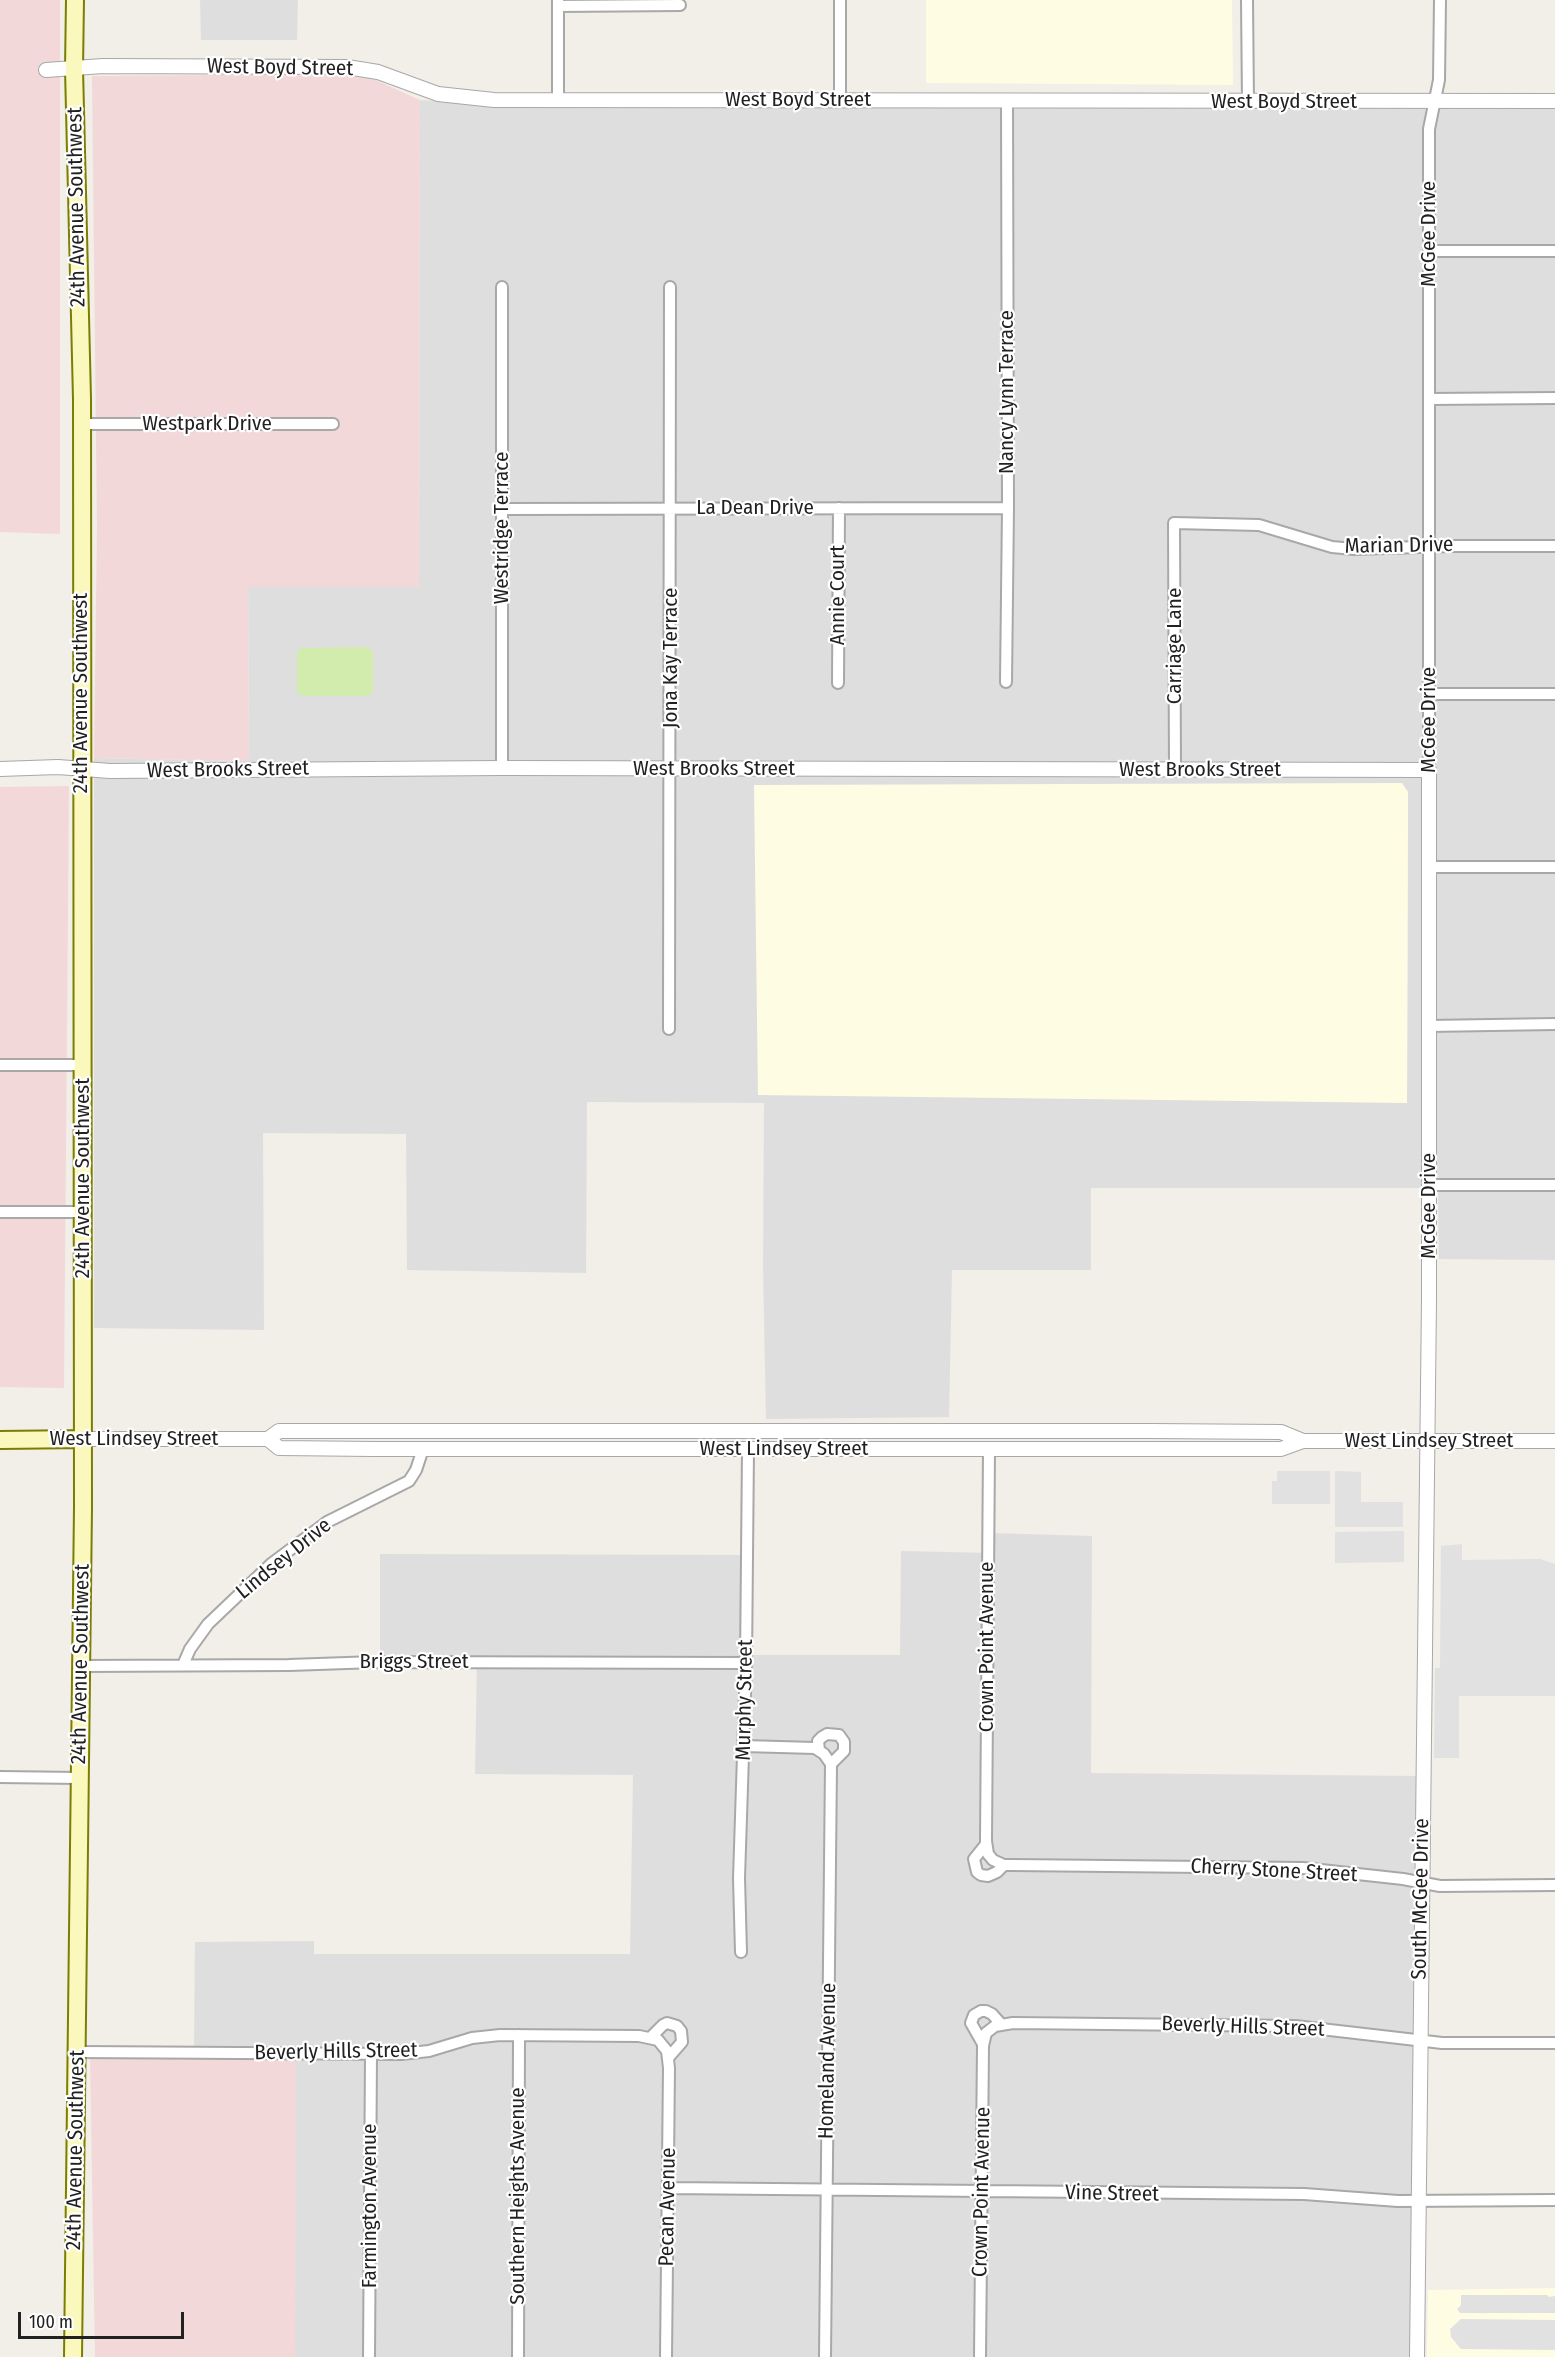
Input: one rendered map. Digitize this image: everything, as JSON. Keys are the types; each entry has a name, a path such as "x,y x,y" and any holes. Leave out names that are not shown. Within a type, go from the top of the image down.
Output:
{"main road":[{"name":"24th Avenue Southwest","path":"73,2357 83,1440 82,424 74,69 75,0"},
{"name":"West Lindsey Street","path":"0,1440 83,1440"}],"street":[{"path":"840,0 840,100"},
{"path":"1248,0 1248,102"},
{"name":"McGee Drive","path":"1427,1441 1429,129 1439,80 1440,0"},
{"path":"558,100 558,3 680,5"},
{"name":"West Boyd Street","path":"45,70 102,66 347,67 378,72 423,90 469,99 1555,101"},
{"name":"Nancy Lynn Terrace","path":"1006,682 1007,101"},
{"path":"1429,251 1555,251"},
{"name":"Westridge Terrace","path":"502,287 502,768"},
{"name":"Jona Kay Terrace","path":"669,1029 670,287"},
{"path":"1429,399 1555,398"},
{"name":"Westpark Drive","path":"82,424 333,423"},
{"name":"La Dean Drive","path":"503,508 1008,508"},
{"name":"Annie Court","path":"838,682 839,508"},
{"name":"Marian Drive","path":"1174,523 1259,525 1342,549 1555,546"},
{"name":"Carriage Lane","path":"1174,523 1175,770"},
{"path":"1429,694 1555,693"},
{"name":"West Brooks Street","path":"0,769 39,767 110,771 502,768 1429,770"},
{"path":"1429,867 1555,867"},
{"path":"1428,1026 1555,1024"},
{"path":"0,1065 83,1065"},
{"path":"1429,1185 1555,1185"},
{"path":"0,1212 82,1212"},
{"name":"West Lindsey Street","path":"83,1440 268,1439 279,1431 1133,1431 1281,1432 1303,1441"},
{"path":"374,1431 374,1449"},
{"path":"423,1449 425,1431"},
{"path":"710,1431 710,1449"},
{"path":"754,1449 759,1431"},
{"path":"1088,1431 1088,1449"},
{"path":"1133,1431 1133,1449"},
{"name":"West Lindsey Street","path":"268,1439 279,1448 374,1449 1281,1449 1303,1441 1555,1441"},
{"name":"South McGee Drive","path":"1417,2357 1427,1441"},
{"name":"Lindsey Drive","path":"183,1665 190,1649 208,1624 271,1564 327,1522 409,1481 417,1470 423,1449"},
{"name":"Murphy Street","path":"741,1952 739,1878 754,1449"},
{"name":"Crown Point Avenue","path":"989,1449 986,1844 988,1854 993,1860"},
{"name":"Briggs Street","path":"81,1666 540,1661 746,1663"},
{"name":"Homeland Avenue","path":"819,1750 818,1742 827,1734 838,1735 844,1742 844,1751 831,1764 825,2357"},
{"path":"744,1746 819,1750 831,1764"},
{"path":"0,1777 80,1778"},
{"name":"Crown Point Avenue","path":"986,1844 974,1859 977,1872 988,1876 997,1872 1004,1865"},
{"name":"Cherry Stone Street","path":"993,1860 1004,1865 1303,1868 1440,1886 1555,1886"},
{"name":"Beverly Hills Street","path":"984,2044 971,2023 974,2015 981,2010 986,2011 1001,2024"},
{"name":"Beverly Hills Street","path":"990,2029 1001,2024 1296,2026 1420,2042 1555,2043"},
{"name":"Pecan Avenue","path":"651,2037 663,2025 677,2026 682,2035 682,2042 668,2058"},
{"name":"Crown Point Avenue","path":"980,2357 984,2044 986,2032 990,2029"},
{"name":"Beverly Hills Street","path":"78,2052 414,2054 478,2037 519,2035 651,2037 662,2042"},
{"name":"Southern Heights Avenue","path":"518,2357 519,2035"},
{"name":"Pecan Avenue","path":"662,2042 668,2058 666,2357"},
{"name":"Farmington Avenue","path":"369,2357 371,2054"},
{"name":"Vine Street","path":"668,2188 1304,2194 1419,2200 1555,2200"}],"shaded area":[{"path":"0,0 60,0 60,534 0,532"},
{"path":"200,0 298,0 297,40 201,40"},
{"path":"926,0 1232,0 1233,85 926,83"},
{"path":"344,74 371,78 420,100 419,587 248,587 249,761 94,758 97,527 92,76"},
{"path":"420,100 482,104 1555,104 1555,1260 1439,1259 1438,1188 1091,1188 1091,1270 952,1270 949,1417 766,1419 763,1267 764,1103 587,1102 586,1273 407,1270 406,1134 263,1133 264,1330 94,1328 94,758 249,761 248,587 419,586","holes":["1401,783 1408,792 1407,1103"]},
{"path":"1402,783 1408,792 1407,1103 758,1095 754,785"},
{"path":"69,786 64,1388 0,1387 0,787"},
{"path":"1277,1471 1330,1471 1330,1504 1272,1504 1272,1481 1277,1481"},
{"path":"1335,1471 1361,1472 1361,1502 1403,1502 1403,1527 1335,1527"},
{"path":"1404,1531 1404,1562 1335,1563 1335,1532"},
{"path":"991,1533 1092,1536 1091,1773 1417,1776 1411,2357 295,2357 295,2177 194,2050 195,1942 314,1941 314,1954 630,1954 633,1775 475,1774 477,1658 380,1657 380,1554 744,1555 743,1655 900,1655 901,1551 991,1553"},
{"path":"1462,1544 1462,1560 1540,1559 1555,1564 1555,1696 1459,1696 1459,1758 1434,1758 1435,1668 1440,1668 1441,1546"},
{"path":"90,2056 296,2056 295,2357 95,2357"},
{"path":"1555,2288 1555,2357 1427,2357 1428,2290"},
{"path":"1461,2295 1555,2296 1555,2313 1460,2313 1457,2309 1461,2305"},
{"path":"1461,2319 1555,2320 1555,2350 1461,2349 1451,2337 1450,2329"}],"green space":[{"path":"368,647 373,652 373,691 369,696 307,696 297,692 297,653 300,648"}]}
